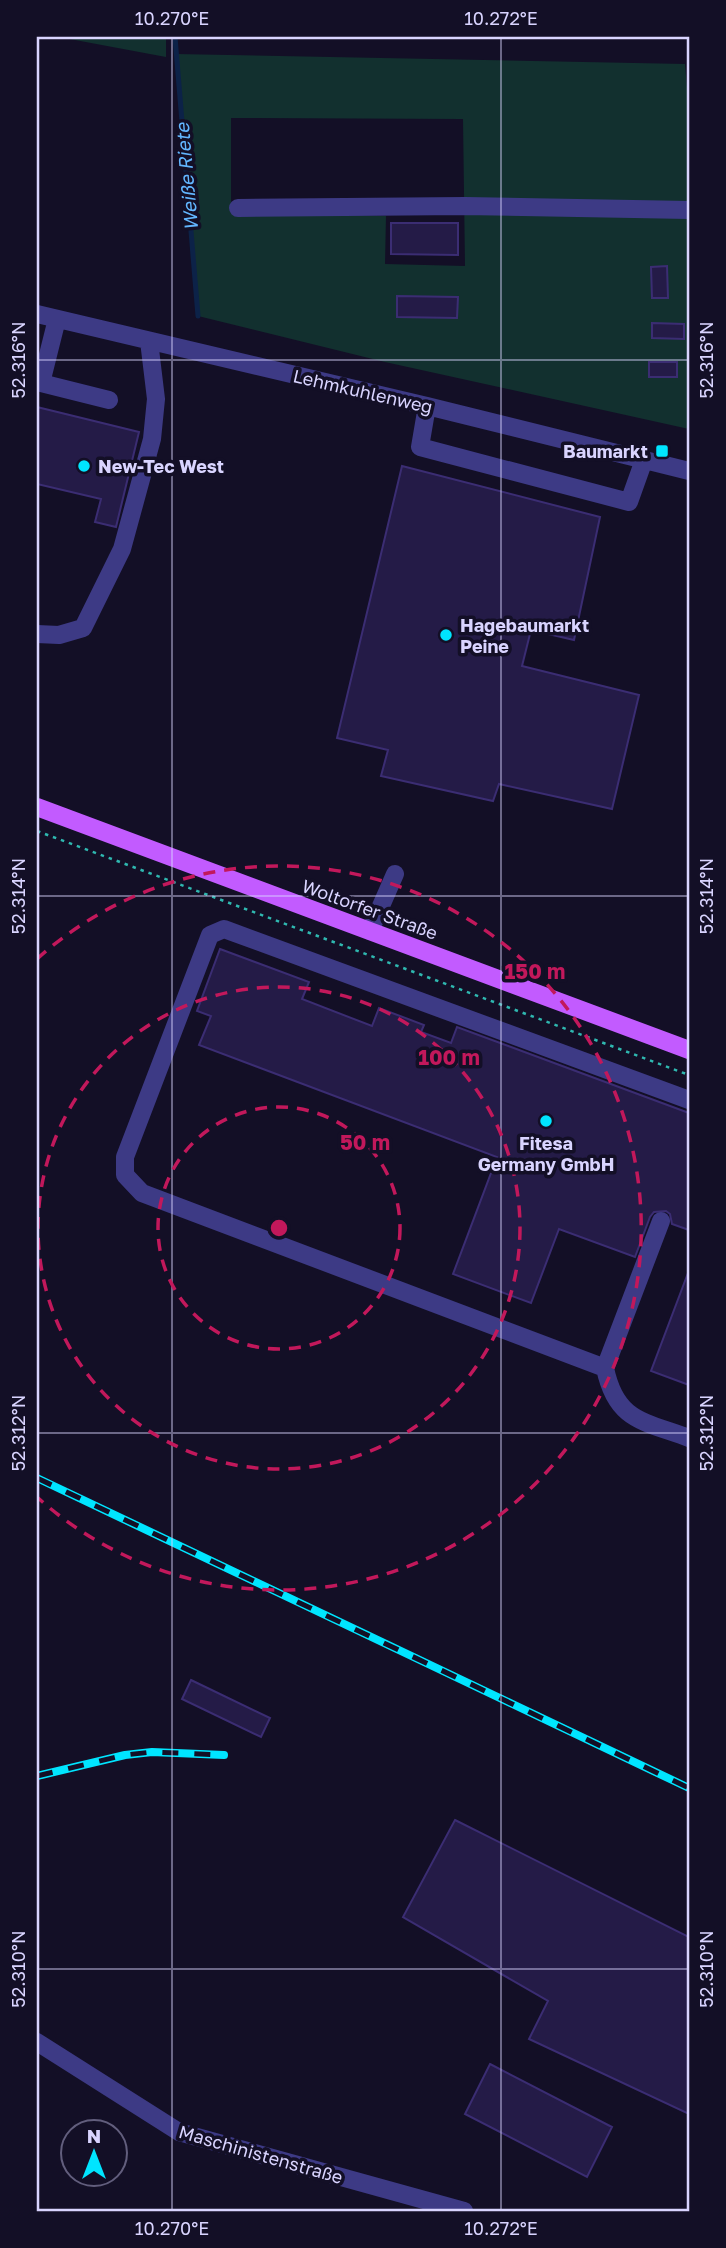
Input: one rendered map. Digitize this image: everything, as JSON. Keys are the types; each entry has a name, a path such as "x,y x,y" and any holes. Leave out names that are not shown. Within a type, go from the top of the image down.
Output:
{"main road":[{"name":"Woltorfer Straße","path":"37,807 689,1050"}],"street":[{"path":"238,208 465,206 689,210"},
{"name":"Lehmkuhlenweg","path":"37,314 689,471"},
{"path":"57,318 41,383 109,400"},
{"path":"37,634 59,635 83,628 122,549 152,439 156,399 149,341"},
{"path":"427,406 420,447 629,502 644,460"},
{"path":"370,931 395,874"},
{"path":"605,1368 142,1193 125,1174 125,1157 210,935 224,929 689,1100"},
{"path":"661,1222 605,1368 609,1389 624,1411 645,1422 689,1438"},
{"name":"Maschinistenstraße","path":"37,2042 178,2132 464,2211"}],"path":[{"path":"37,831 689,1075"}],"green space":[{"path":"59,37 166,37 166,57"},
{"path":"175,54 685,64 689,111 689,429 385,362 198,316","holes":["231,118 463,119 465,266 385,264 386,216 231,212"]}],"building":[{"path":"391,223 458,223 458,255 391,254"},
{"path":"667,266 668,298 652,298 651,267"},
{"path":"397,296 458,297 457,318 397,317"},
{"path":"652,323 684,324 684,339 652,338"},
{"path":"649,362 677,362 677,377 649,377"},
{"name":"New-Tec West","path":"37,407 139,432 116,527 95,522 101,499 37,484"},
{"name":"Hagebaumarkt Peine","path":"402,466 600,517 574,640 531,630 522,666 639,695 612,809 499,784 493,801 381,776 388,750 337,738"},
{"name":"Fitesa Germany GmbH","path":"220,949 309,982 302,999 372,1026 379,1008 424,1025 421,1032 451,1043 457,1027 689,1113 689,1230 672,1224 670,1214 666,1211 654,1212 635,1257 559,1229 531,1303 453,1274 497,1157 199,1045 211,1016 197,1011"},
{"path":"689,1274 689,1385 651,1371"},
{"path":"191,1680 270,1718 261,1737 182,1699"},
{"path":"455,1820 689,1937 689,2114 529,2039 548,2001 403,1917"},
{"path":"490,2064 612,2127 587,2177 465,2114"}],"waterway":[{"name":"Weiße Riete","path":"175,37 198,316"}],"railway":[{"path":"37,1478 689,1788"},
{"path":"37,1776 125,1755 152,1752 224,1755"}],"place":[{"name":"Baumarkt","path":"662,451"},
{"name":"New-Tec West","path":"84,466"},
{"name":"Hagebaumarkt Peine","path":"446,635"},
{"name":"Fitesa Germany GmbH","path":"546,1121"}]}
